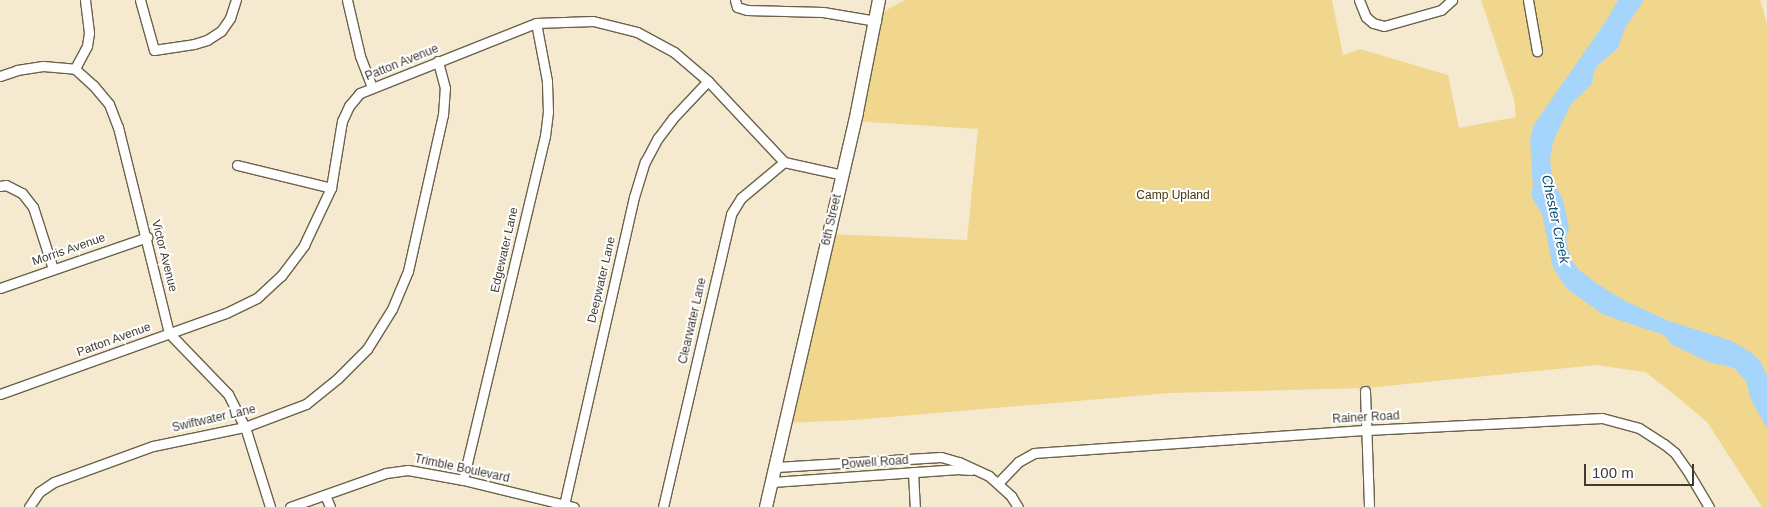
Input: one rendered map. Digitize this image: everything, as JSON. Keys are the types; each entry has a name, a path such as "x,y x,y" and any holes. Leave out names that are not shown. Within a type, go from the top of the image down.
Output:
{"street":[{"path":"0,76 17,70 43,66 75,69 87,46 88,33 85,0"},
{"path":"140,0 154,50 194,44 207,40 221,31 226,25 236,0"},
{"path":"347,0 360,56 372,88"},
{"path":"735,0 737,7 746,10 823,12 876,21"},
{"name":"6th Street","path":"766,507 843,175 879,0"},
{"path":"1359,0 1363,14 1369,21 1384,26 1441,10 1452,0"},
{"path":"1528,0 1537,51"},
{"name":"Patton Avenue","path":"0,394 226,313 257,298 281,276 304,245 331,188 342,121 349,106 360,93 536,23 592,20 637,32 674,52 708,81 784,162"},
{"name":"Edgewater Lane","path":"463,480 545,136 548,112 546,81 536,23"},
{"name":"Swiftwater Lane","path":"29,507 39,492 63,479 153,446 245,427 306,404 332,383 367,349 392,309 408,271 443,115 445,88 438,61"},
{"name":"Victor Avenue","path":"75,69 109,104 118,127 147,237 169,333"},
{"name":"Deepwater Lane","path":"564,505 634,198 645,162 658,138 673,118 708,81"},
{"path":"784,162 843,175"},
{"name":"Clearwater Lane","path":"663,507 731,214 741,198 784,162"},
{"path":"237,165 331,188"},
{"path":"0,186 6,185 22,192 33,207 53,268"},
{"name":"Morris Avenue","path":"0,288 53,268 147,237"},
{"path":"169,333 228,394 245,427 270,507"},
{"path":"1365,391 1369,507"},
{"name":"Rainer Road","path":"998,483 1018,462 1034,453 1367,430 1602,418 1640,428 1675,454 1687,470 1708,507"},
{"name":"Powell Road","path":"776,467 941,457 959,462 979,471 998,483 1011,496 1018,507"},
{"name":"Powell Road","path":"772,482 956,469 979,471"},
{"name":"Trimble Boulevard","path":"290,507 386,474 408,470 463,480 574,507"},
{"path":"913,472 915,507"},
{"path":"325,495 330,507"}],"green space":[{"name":"Camp Upland","path":"905,0 1332,0 1343,55 1360,49 1448,75 1459,128 1516,117 1514,99 1481,0 1760,0 1767,24 1767,507 1762,507 1707,422 1665,387 1645,372 1596,365 1366,388 1170,393 855,420 786,423 830,234 967,240 978,129 854,121 881,13"}],"water":[{"name":"Chester Creek","path":"1618,0 1644,0 1625,28 1618,48 1597,66 1592,84 1571,104 1553,142 1550,160 1552,177 1563,200 1569,227 1566,239 1570,258 1578,269 1625,301 1669,321 1732,341 1752,353 1760,361 1767,375 1767,428 1751,400 1746,381 1734,368 1708,362 1671,344 1664,335 1604,315 1567,289 1553,268 1542,214 1531,196 1533,185 1530,140 1533,126 1608,18"}]}
